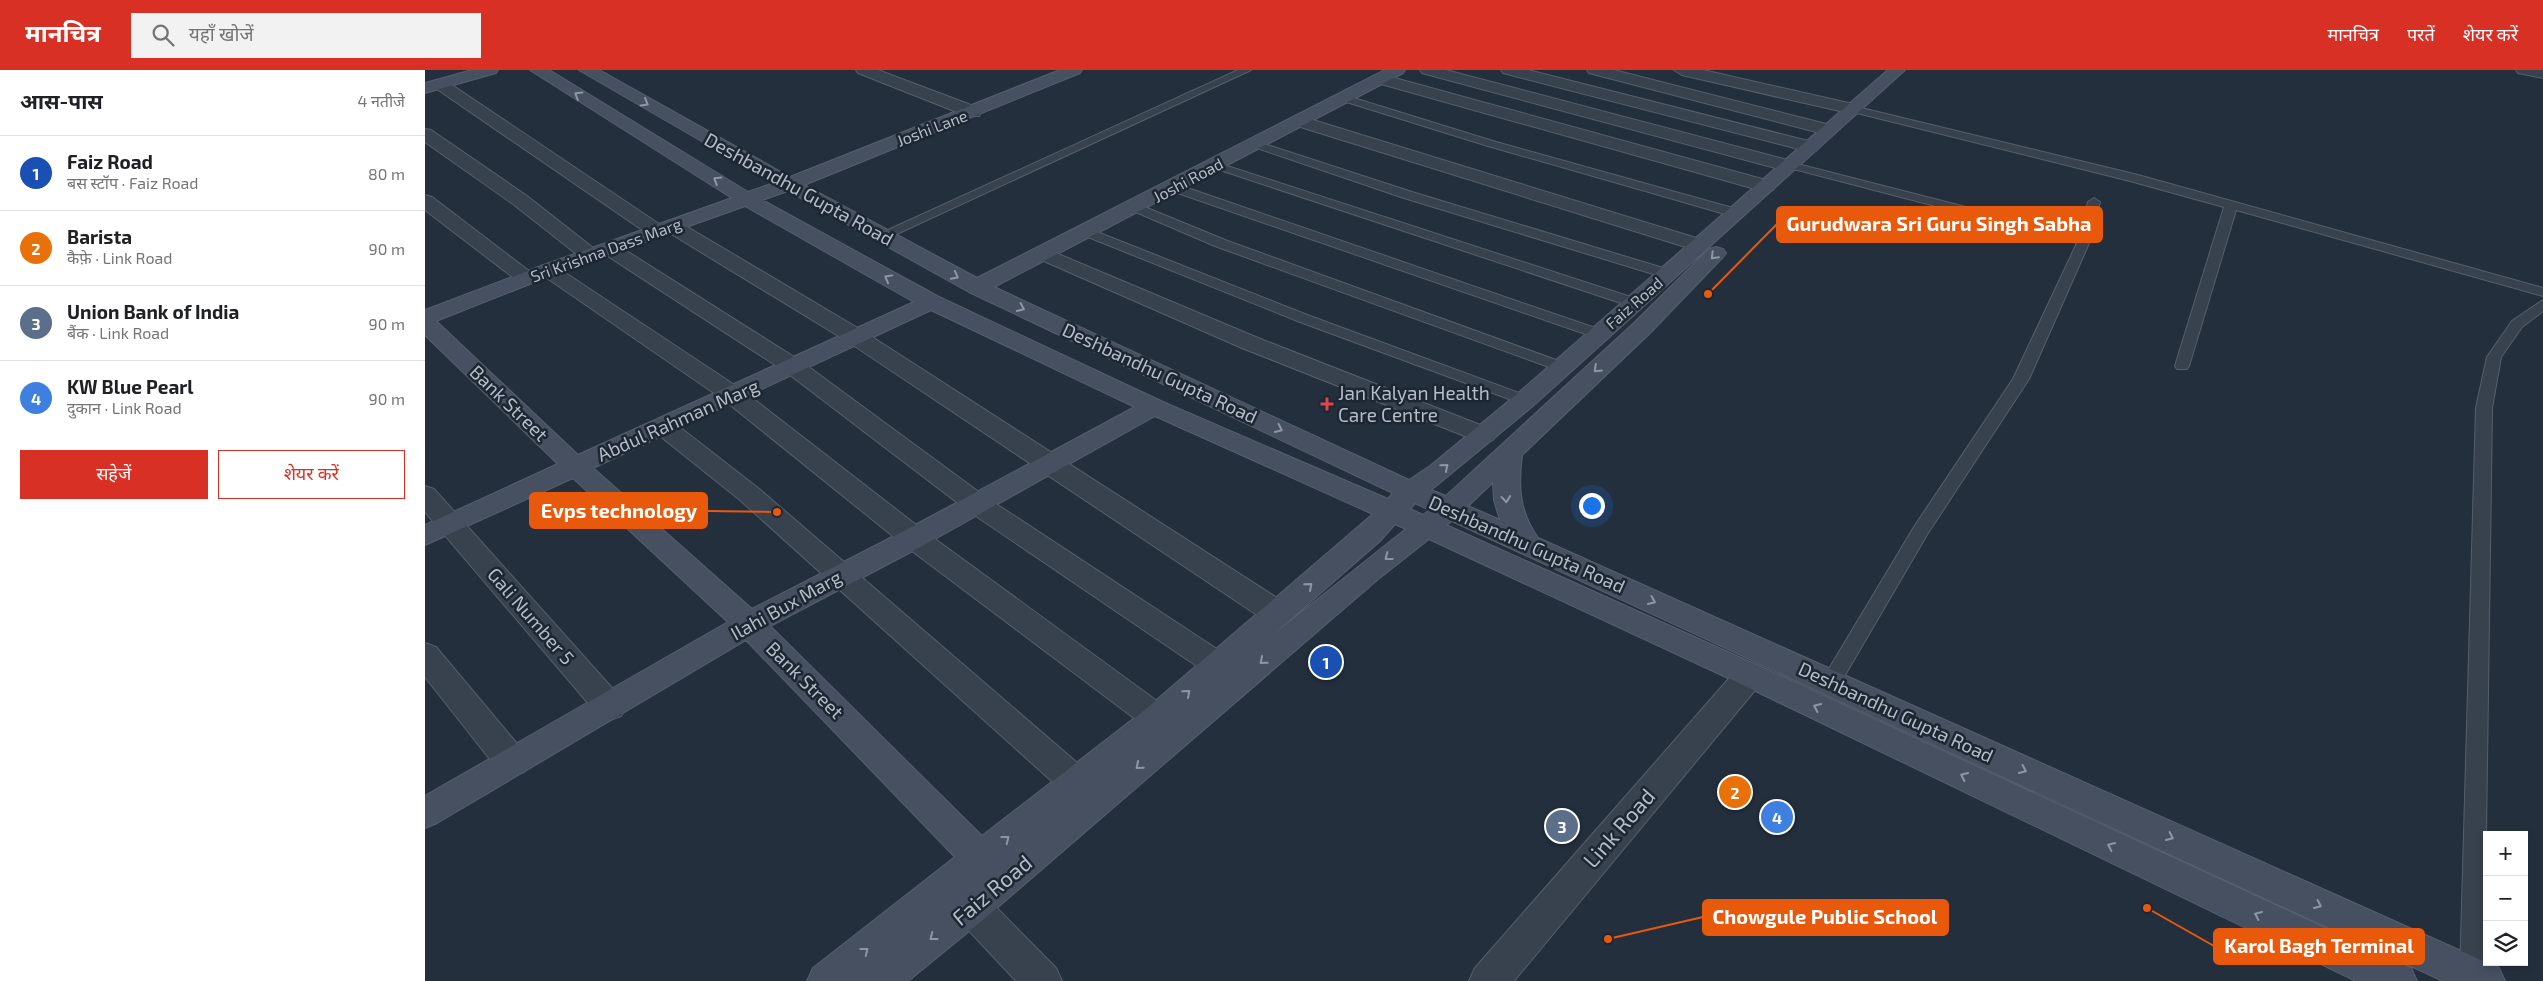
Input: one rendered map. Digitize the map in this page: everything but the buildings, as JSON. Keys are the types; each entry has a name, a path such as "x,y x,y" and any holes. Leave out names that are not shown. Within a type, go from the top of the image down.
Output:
{"street":[{"path":"430,84 463,70"},
{"path":"430,84 490,70"},
{"name":"Deshbandhu Gupta Road","path":"538,70 748,200 931,302 1154,408 1391,512 1438,518 1528,544 2478,978"},
{"name":"Deshbandhu Gupta Road","path":"587,70 881,236 1391,512"},
{"path":"864,70 973,112"},
{"name":"Joshi Lane","path":"789,184 1074,70"},
{"name":"Joshi Road","path":"977,288 1397,70"},
{"path":"1428,70 1796,167 1863,111 1918,70"},
{"path":"1509,70 1810,147"},
{"path":"1595,70 1828,130"},
{"path":"1682,70 1863,111"},
{"name":"Faiz Road","path":"878,981 971,907 1367,573 1438,518 1642,328 1731,239 1796,167 1810,147 1828,130 1863,111 1897,70"},
{"path":"2523,70 2543,74"},
{"path":"1380,79 1766,186"},
{"path":"430,84 665,229 858,338 1277,613"},
{"path":"1300,121 1699,245"},
{"path":"425,134 600,252 794,367 977,504 1218,665"},
{"name":"Faiz Road","path":"827,981 1157,718 1391,512 1525,400 1766,186 1796,167"},
{"name":"Sri Krishna Dass Marg","path":"425,318 526,278 789,184"},
{"path":"425,201 526,278"},
{"path":"1044,254 1250,343 1484,435"},
{"path":"548,270 733,395 914,538 1157,718"},
{"name":"Abdul Rahman Marg","path":"425,536 858,338 931,302"},
{"name":"Bank Street","path":"425,323 575,466 749,624 981,859"},
{"name":"Ilahi Bux Marg","path":"425,813 610,707 749,624 914,538 1049,463 1154,408"},
{"path":"664,427 749,494 1077,783"},
{"path":"1510,451 1505,476 1506,504 1514,527 1528,544"},
{"name":"Gali Number 5","path":"425,495 610,707"},
{"name":"Deshbandhu Gupta Road","path":"1438,518 1750,675 2397,981"},
{"path":"425,655 512,762"},
{"name":"Link Road","path":"1489,981 1750,675"},
{"path":"971,907 1042,981"}],"lane":[{"path":"881,236 1245,70"},
{"path":"1344,98 1492,144 1736,213"},
{"path":"1863,111 2134,178 2543,292"},
{"path":"1255,144 1408,195 1667,274"},
{"path":"1215,165 1635,303"},
{"path":"1796,167 2084,241"},
{"path":"1173,187 1599,334"},
{"path":"1831,682 1920,530 2021,379 2084,241 2094,202"},
{"path":"2182,366 2231,205"},
{"path":"1135,207 1220,243 1562,367"},
{"path":"1087,232 1190,275 1442,372 1525,400"},
{"path":"2478,978 2484,408 2494,357 2517,324 2543,304"}],"place":[{"name":"Gurudwara Sri Guru Singh Sabha","path":"1708,294"},
{"name":"Jan Kalyan Health Care Centre","path":"1327,404"},
{"name":"Evps technology","path":"777,512"},
{"name":"Faiz Road","path":"1326,662"},
{"name":"Barista","path":"1735,792"},
{"name":"KW Blue Pearl","path":"1777,817"},
{"name":"Union Bank of India","path":"1562,826"},
{"name":"Karol Bagh Terminal","path":"2147,908"},
{"name":"Chowgule Public School","path":"1608,939"}]}
